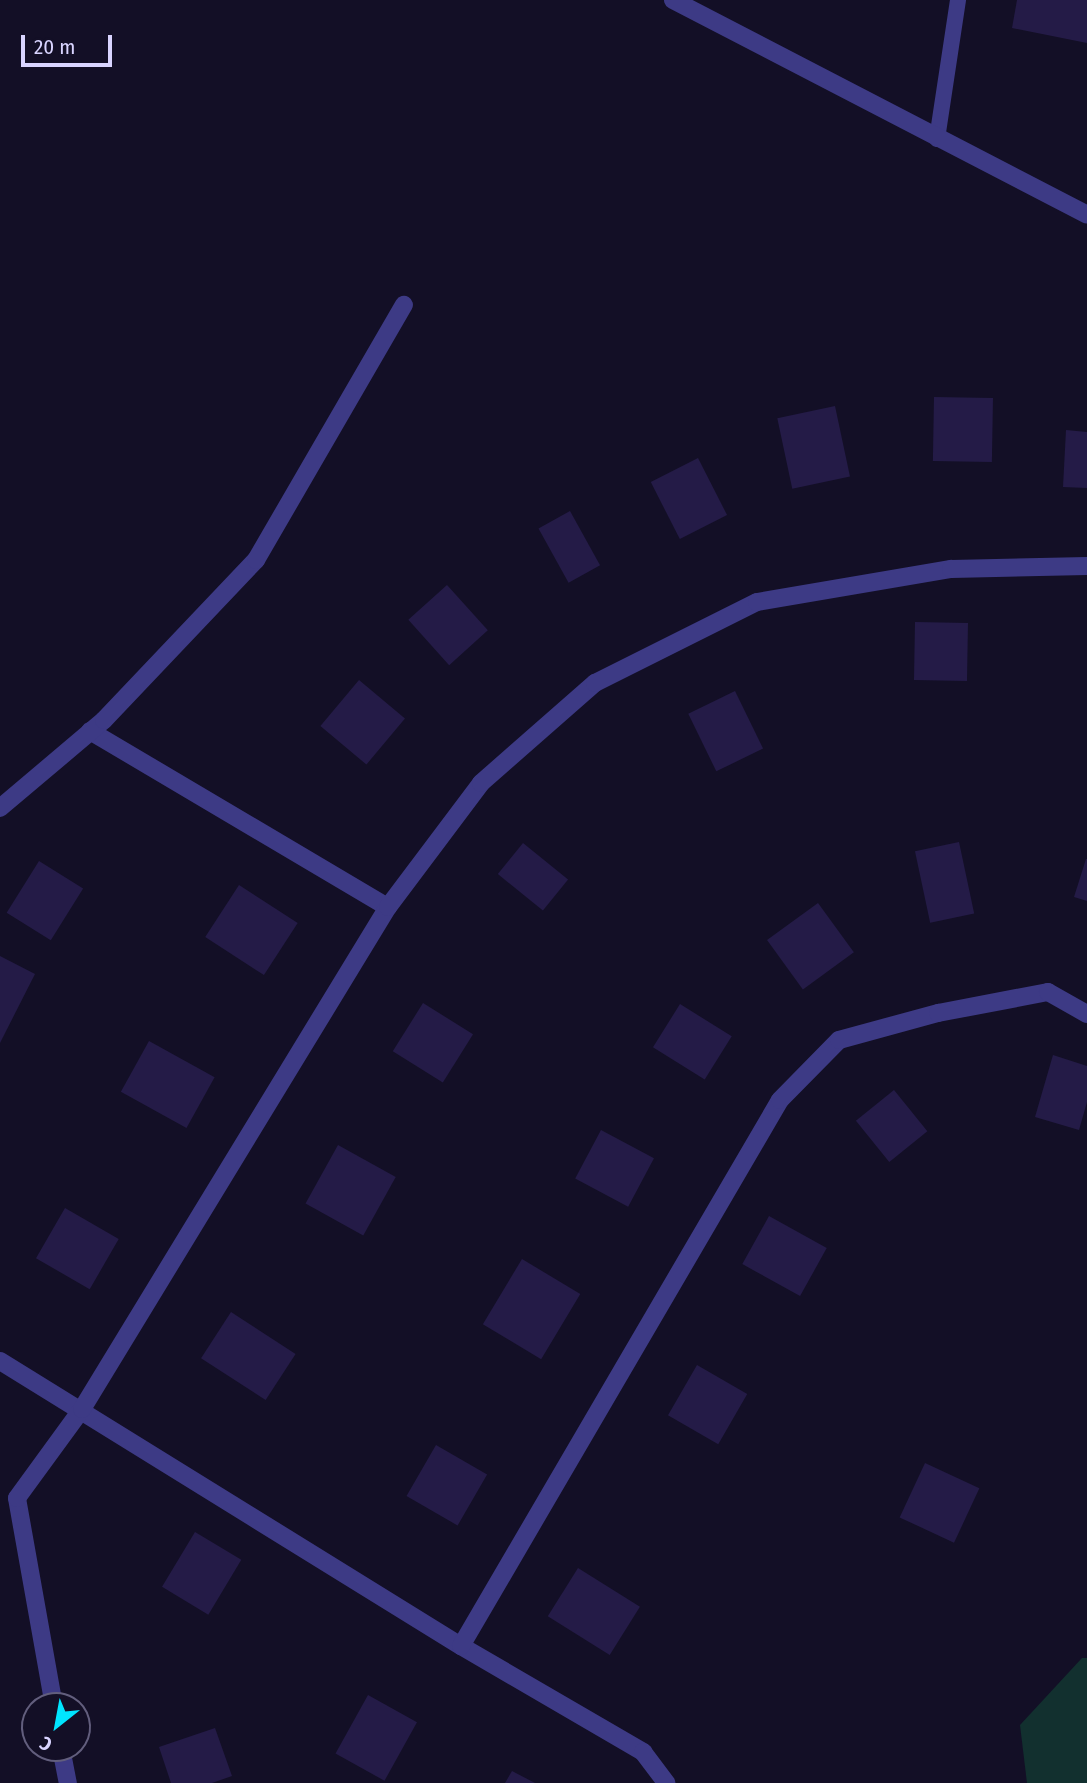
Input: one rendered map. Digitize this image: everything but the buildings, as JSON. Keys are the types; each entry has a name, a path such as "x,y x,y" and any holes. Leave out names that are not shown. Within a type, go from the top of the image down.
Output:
{"street":[{"path":"673,0 1087,215"},
{"path":"0,808 90,731 256,560 404,305"},
{"path":"52,1692 17,1498 82,1409 388,907 481,783 595,683 757,602 951,569 1087,566"},
{"path":"90,731 388,907"},
{"path":"461,1646 780,1100 839,1040 938,1013 1048,992 1087,1014"},
{"path":"0,1361 82,1409 461,1646 643,1752 666,1783"},
{"path":"64,1762 68,1783"}],"lane":[{"path":"937,139 958,0"}],"green space":[{"path":"1082,1658 1087,1658 1087,1783 1027,1783 1020,1725"}]}
